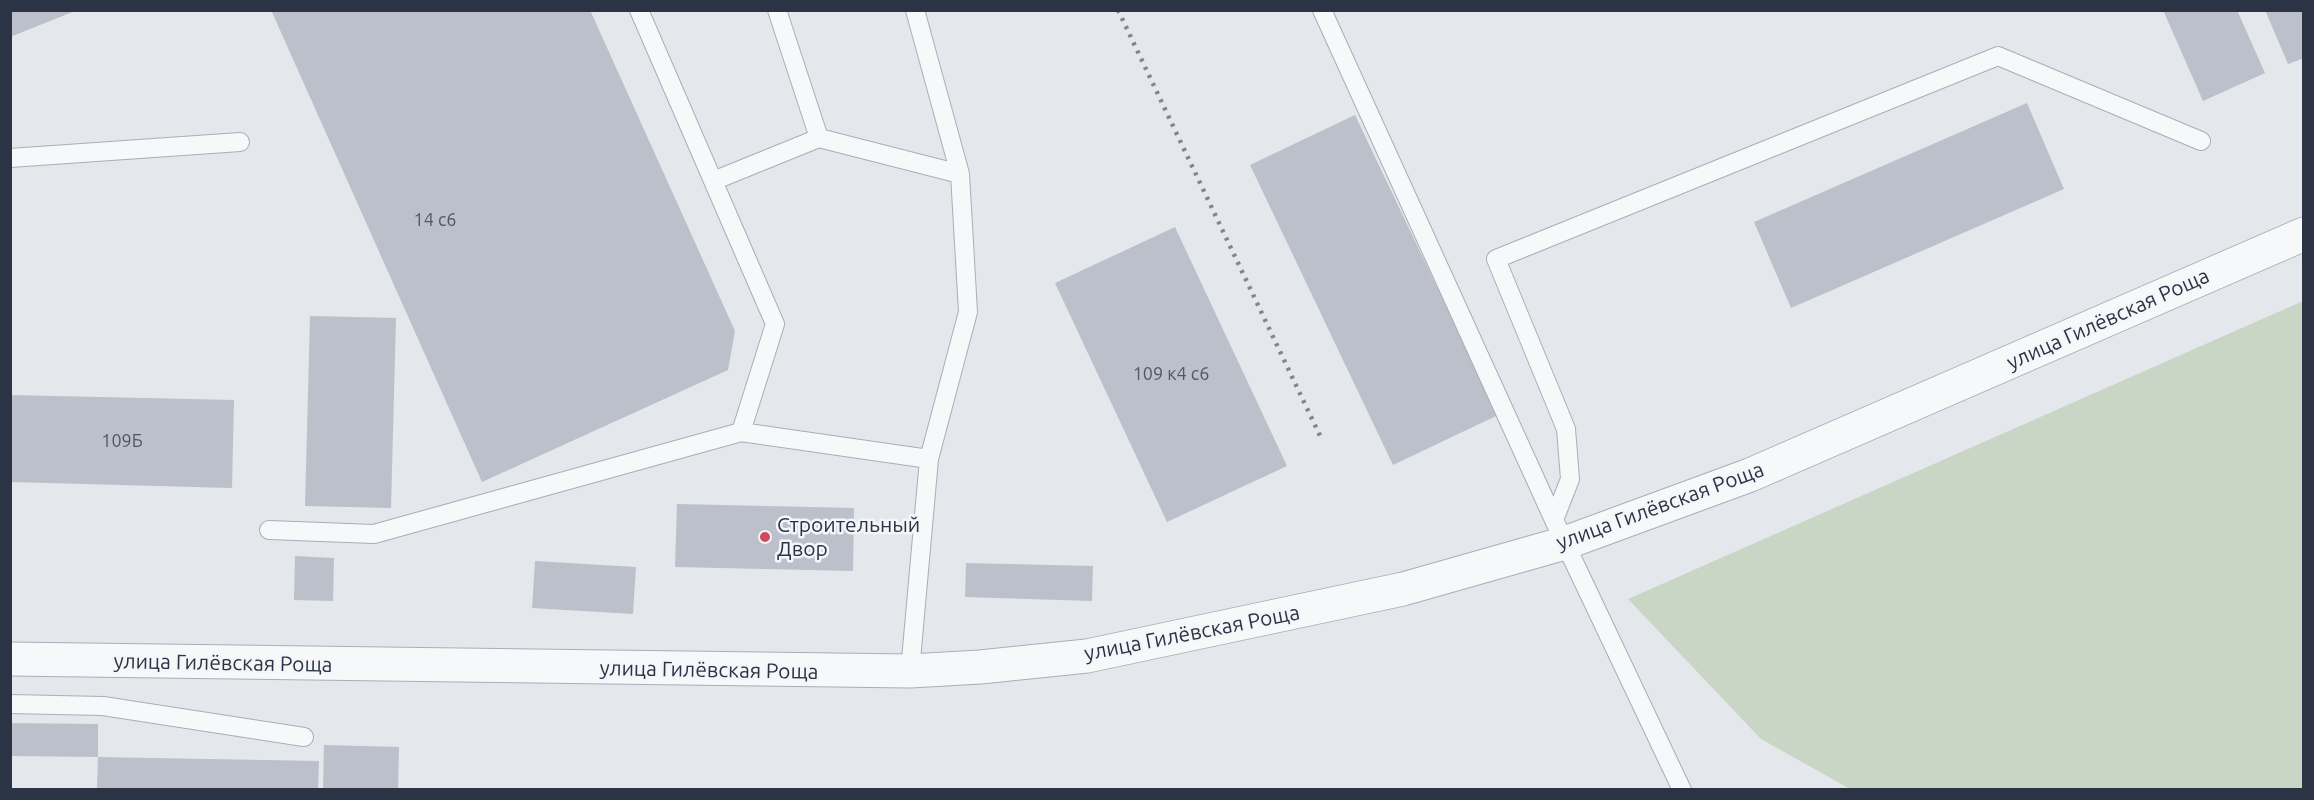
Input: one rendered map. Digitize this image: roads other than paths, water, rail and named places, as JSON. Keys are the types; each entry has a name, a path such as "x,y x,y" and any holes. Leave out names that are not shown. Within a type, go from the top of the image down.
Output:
{"street":[{"name":"улица Гилёвская Роща","path":"10,659 910,671 980,667 1098,654 1403,589 1560,531 1750,475 2304,234"}],"lane":[{"path":"639,10 774,324 741,432"},
{"path":"777,10 819,138"},
{"path":"910,671 928,459 968,312 960,174 915,10"},
{"path":"1322,10 1560,531 1682,789"},
{"path":"1560,531 1570,478 1566,429 1496,259 1998,56 2200,141"},
{"path":"713,181 819,138 960,174"},
{"path":"10,158 240,142"},
{"path":"269,530 374,534 741,432 928,459"},
{"path":"10,704 103,706 304,737"}],"railway":[{"path":"1118,10 1322,440"}],"place":[{"name":"Строительный Двор","path":"765,537"}]}
